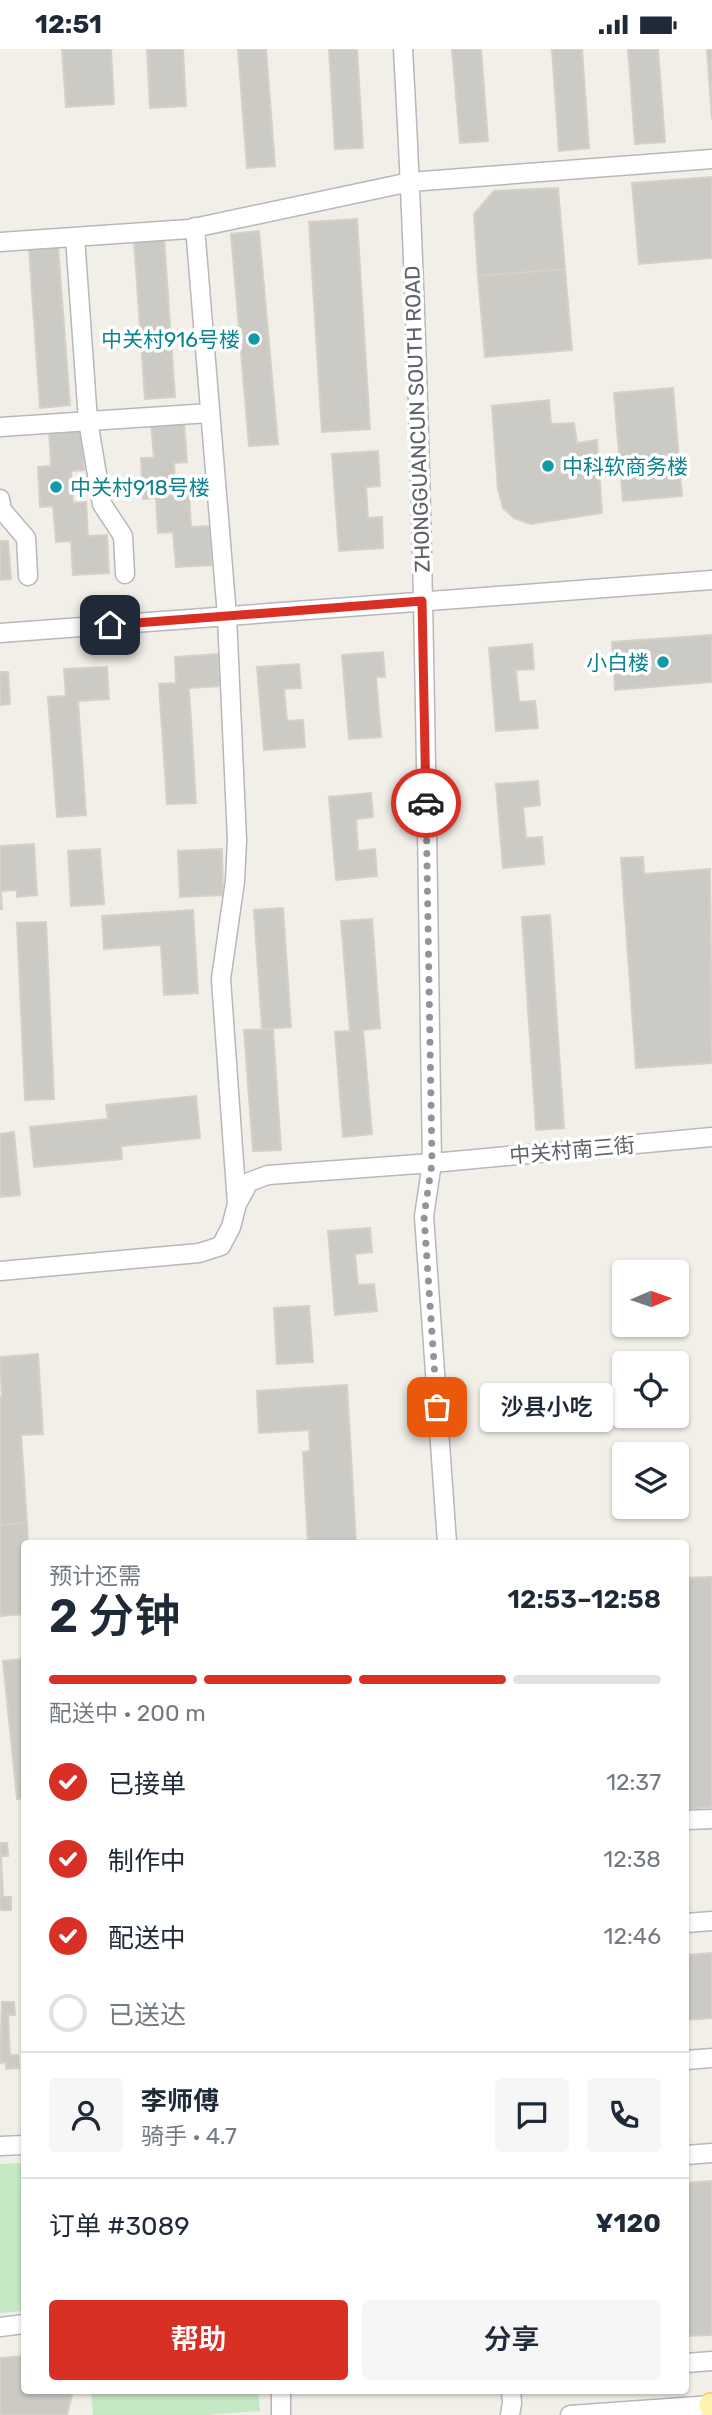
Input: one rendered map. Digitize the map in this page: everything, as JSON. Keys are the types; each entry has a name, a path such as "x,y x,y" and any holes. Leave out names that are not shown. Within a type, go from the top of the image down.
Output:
{"street":[{"name":"ZHONGGUANCUN SOUTH ROAD","path":"403,49 410,182 422,601 432,1163 424,1216 447,1540"},
{"path":"0,242 195,227 410,182 712,159"},
{"path":"0,1271 199,1254 221,1246 237,1204 221,979 235,881 237,840 227,616 195,227"},
{"path":"75,237 88,421 102,504 123,536 125,574"},
{"path":"0,426 209,413"},
{"path":"0,499 2,510 26,538 28,576"},
{"path":"0,633 712,580"},
{"name":"中关村南三街","path":"237,1204 250,1182 268,1175 712,1137"},
{"path":"689,1820 712,1819"},
{"path":"689,1923 712,1921"},
{"path":"689,2060 712,2058"},
{"path":"0,2146 21,2145"},
{"path":"689,2155 712,2153"},
{"path":"0,2327 21,2325"},
{"path":"689,2363 712,2361"},
{"path":"281,2394 281,2415"},
{"path":"510,2415 511,2394"},
{"path":"570,2415 712,2405"}],"green space":[{"path":"21,2163 21,2311 0,2313 0,2164"},
{"path":"91,2394 258,2394 260,2411 205,2415 93,2415"}],"building":[{"path":"62,49 111,49 114,104 66,107"},
{"path":"147,49 183,49 186,106 150,108"},
{"path":"238,49 266,49 275,166 247,168"},
{"path":"329,49 357,49 363,148 335,149"},
{"path":"452,49 481,49 488,141 460,143"},
{"path":"552,49 582,49 589,148 559,151"},
{"path":"628,49 658,49 665,142 635,144"},
{"path":"707,49 712,49 712,119"},
{"path":"712,177 712,258 639,264 632,183"},
{"path":"558,188 565,269 478,276 474,214 494,191"},
{"path":"357,219 370,429 322,432 309,222"},
{"name":"中关村916号楼","path":"259,231 278,444 249,446 231,234"},
{"path":"164,238 175,397 145,399 134,240"},
{"path":"58,246 70,405 40,408 29,248"},
{"path":"565,269 572,350 485,357 478,276"},
{"path":"673,388 682,496 623,501 614,393"},
{"name":"中科软商务楼","path":"549,400 551,424 574,423 577,443 597,440 602,513 531,524 514,518 503,508 498,489 492,406"},
{"path":"184,421 187,462 174,463 176,495 189,494 191,527 210,526 212,565 176,567 173,532 158,533 156,498 143,499 141,458 154,458 151,423"},
{"name":"中关村918号楼","path":"82,429 84,470 71,471 73,503 86,502 88,536 107,535 109,573 73,575 71,541 56,542 53,506 40,507 38,467 51,466 49,431"},
{"path":"378,451 380,486 366,487 368,518 382,517 383,548 339,551 332,454"},
{"path":"0,541 8,541 11,579 0,580"},
{"name":"小白楼","path":"712,635 712,682 615,690 612,642"},
{"path":"532,644 534,669 516,670 519,702 535,701 538,728 496,731 489,648"},
{"path":"383,652 385,677 376,677 381,737 349,739 342,655"},
{"path":"218,654 220,686 189,688 196,803 167,804 159,684 176,683 175,657"},
{"path":"299,664 301,688 284,689 287,721 303,720 305,747 264,750 257,667"},
{"path":"107,667 109,699 78,701 86,815 57,817 48,697 66,696 64,669"},
{"path":"0,672 8,672 10,704 0,705"},
{"path":"538,781 540,805 523,807 526,838 542,837 544,864 503,868 496,784"},
{"path":"371,793 373,817 356,819 358,851 375,849 377,876 336,880 329,797"},
{"path":"34,844 37,895 17,897 17,890 1,891 0,909 0,846"},
{"path":"100,849 104,904 71,906 68,851"},
{"path":"222,849 223,895 180,897 178,851"},
{"path":"643,857 644,874 710,869 712,1063 636,1068 621,858"},
{"path":"283,908 291,1027 262,1029 254,910"},
{"path":"193,910 198,993 164,995 161,945 104,949 102,916"},
{"path":"550,915 564,1128 536,1130 522,917"},
{"path":"372,919 380,1028 363,1030 372,1134 343,1137 335,1032 350,1031 341,921"},
{"path":"46,922 54,1099 25,1100 17,923"},
{"path":"273,1029 281,1150 253,1151 244,1030"},
{"path":"196,1096 200,1138 121,1146 122,1159 34,1167 30,1127 108,1119 106,1105"},
{"path":"14,1132 20,1195 0,1197 0,1134"},
{"path":"370,1228 372,1252 355,1254 358,1285 374,1284 377,1311 335,1315 328,1231"},
{"path":"309,1306 313,1362 277,1364 274,1308"},
{"path":"38,1354 43,1434 21,1435 27,1523 0,1525 0,1357"},
{"path":"347,1385 356,1540 308,1540 303,1452 310,1451 309,1430 259,1433 257,1391"},
{"path":"27,1523 28,1540 21,1540 21,1614 0,1616 0,1525"},
{"path":"712,1577 712,1807 689,1809 689,1578"},
{"path":"21,1659 21,1798 17,1799 3,1661"},
{"path":"0,1843 7,1843 8,1856 1,1856 3,1897 11,1897 11,1910 0,1910"},
{"path":"712,1953 712,2018 689,2020 689,1955"},
{"path":"2,2002 14,2002 15,2015 8,2015 10,2055 18,2055 19,2068 6,2069 6,2062 0,2063"},
{"path":"712,2181 712,2335 689,2336 689,2183"},
{"path":"21,2356 21,2394 72,2394 67,2415 0,2415 0,2358"}],"way so far":[{"path":"426,803 432,1163 424,1216 437,1407"}],"place":[{"name":"中关村916号楼","path":"254,339"},
{"name":"中科软商务楼","path":"548,466"},
{"name":"中关村918号楼","path":"56,487"},
{"name":"小白楼","path":"663,662"},
{"name":"沙县小吃","path":"437,1407"}],"route":[{"path":"110,625 422,601 426,803"}]}
